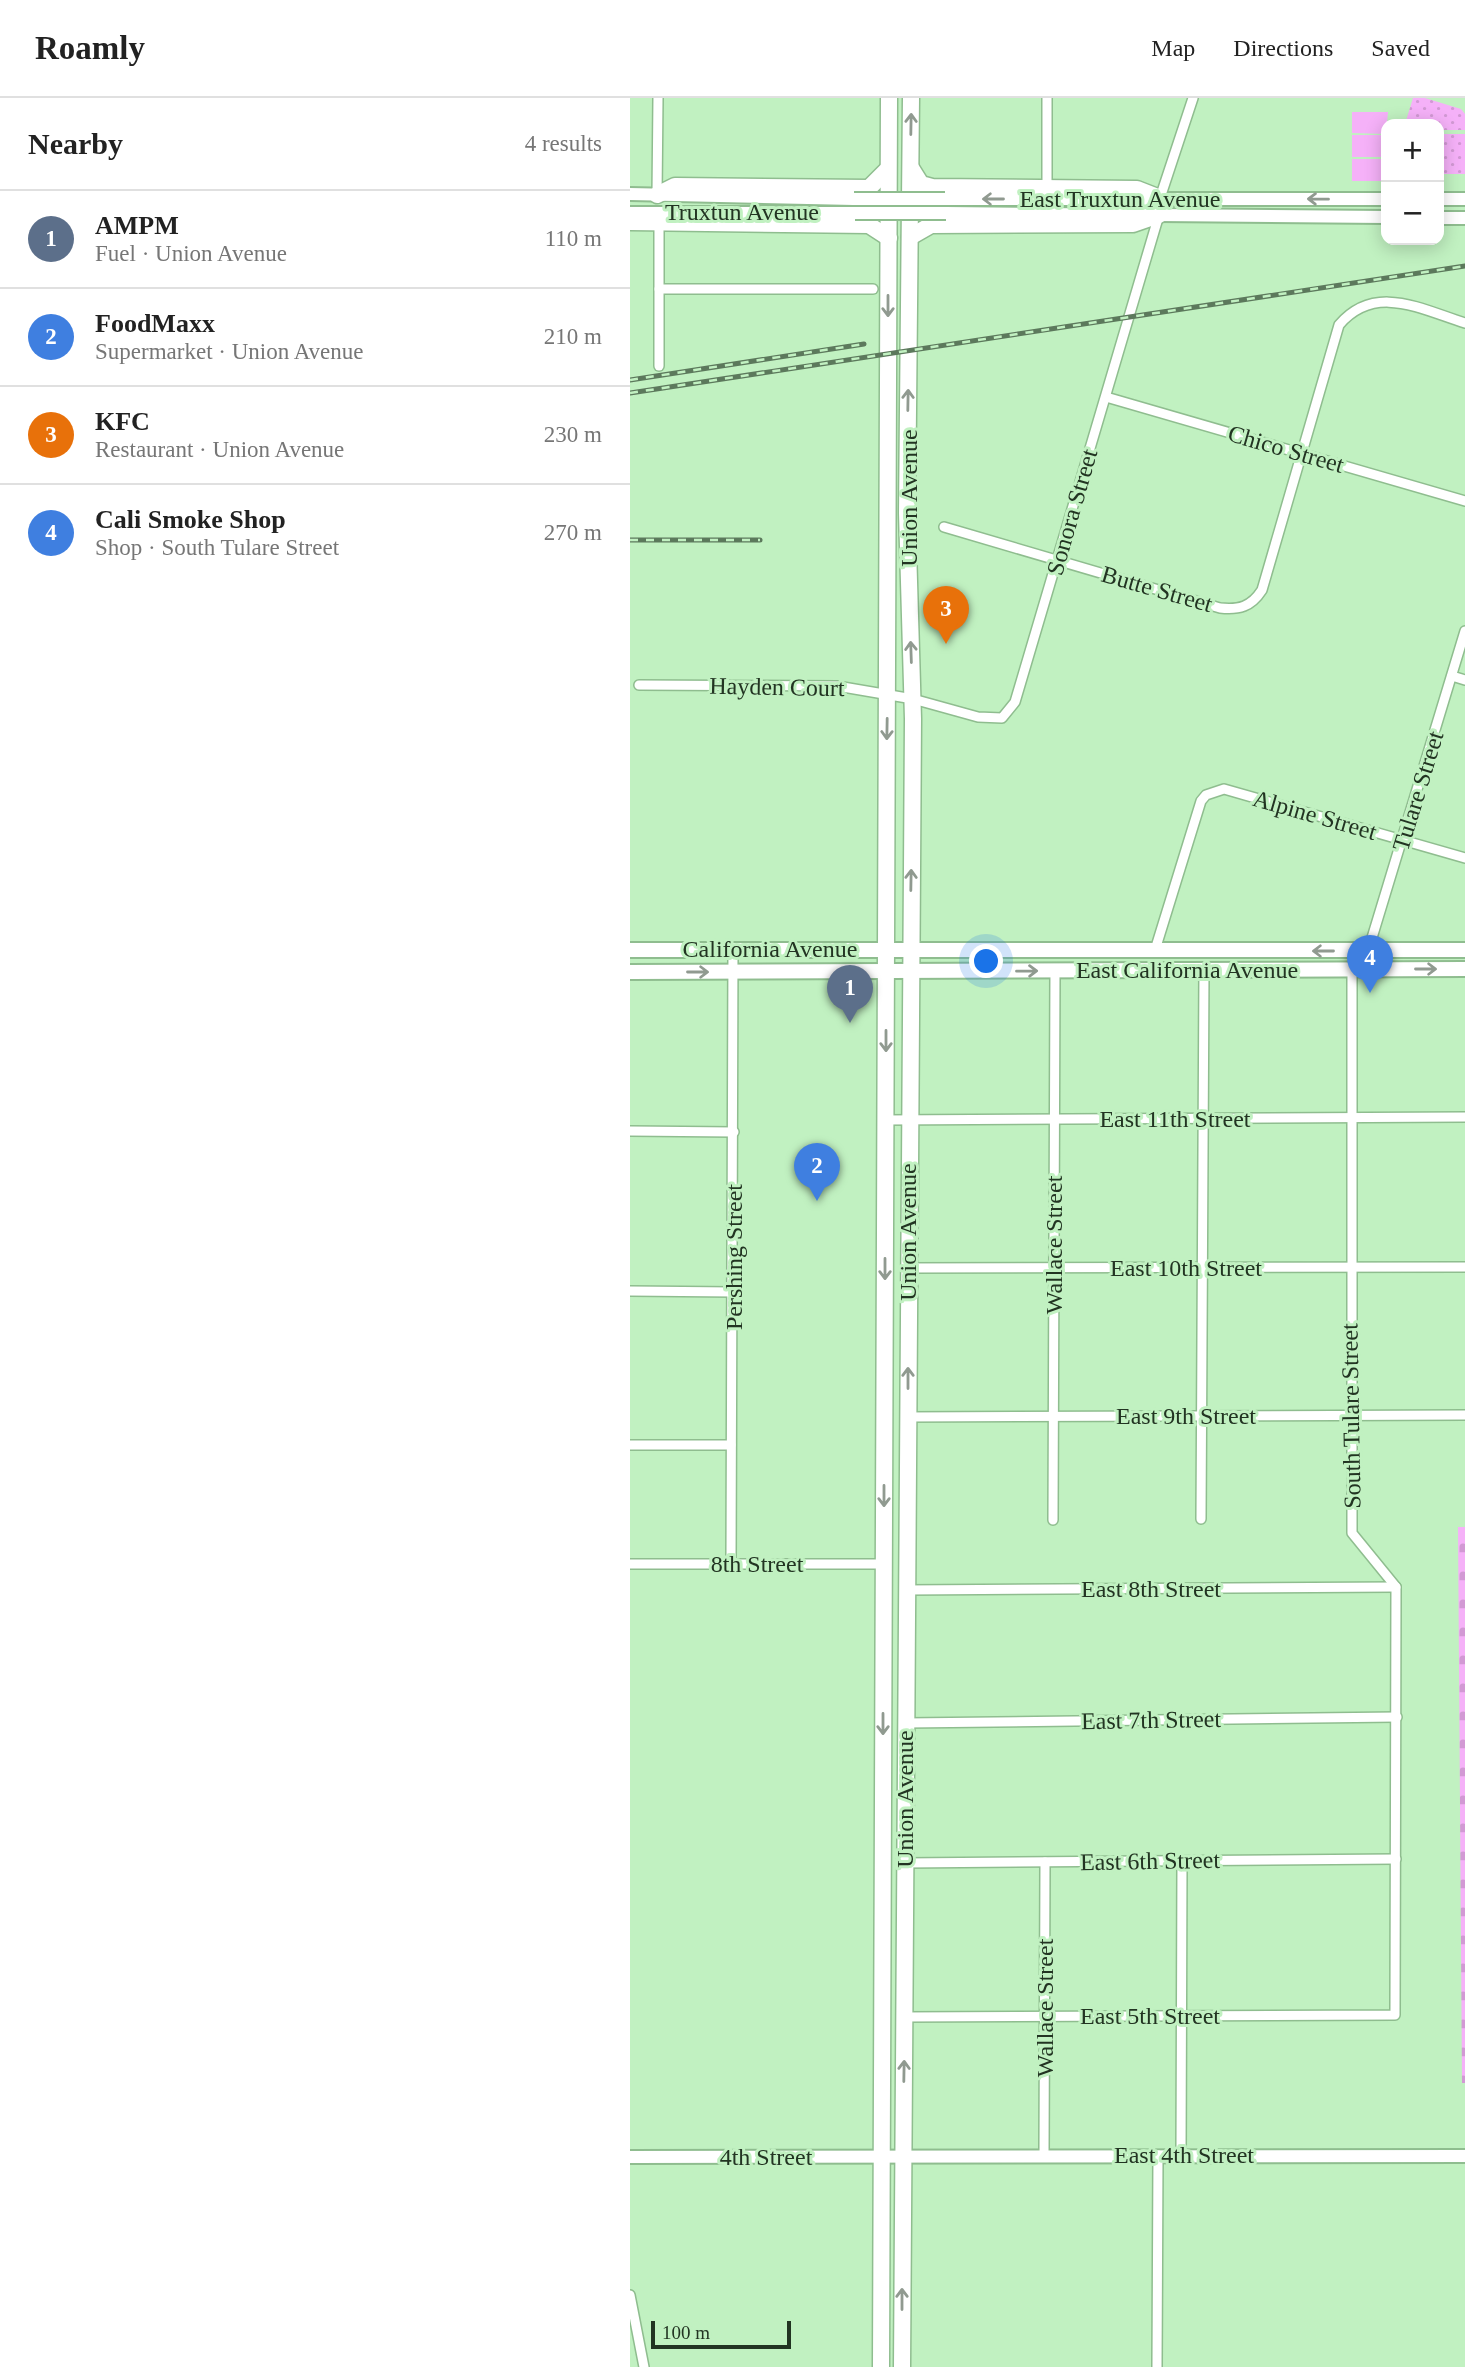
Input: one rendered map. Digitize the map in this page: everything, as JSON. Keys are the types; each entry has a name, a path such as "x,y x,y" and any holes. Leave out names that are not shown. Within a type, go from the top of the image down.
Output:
{"highway":[{"name":"Union Avenue","path":"881,2367 889,98"},
{"name":"Union Avenue","path":"902,2367 909,973 913,699 907,513 911,98"},
{"path":"909,237 931,225 1133,224 1160,206 1137,189 932,187 921,184 911,168"},
{"path":"869,225 869,188 888,169"},
{"path":"657,195 675,186 869,188"},
{"path":"931,225 932,187"},
{"path":"630,222 659,218 869,225 889,238"},
{"path":"884,1564 894,1578 895,1644 906,1662"}],"main road":[{"name":"Truxtun Avenue","path":"630,194 854,199"},
{"path":"630,205 648,203 657,195"},
{"name":"East Truxtun Avenue","path":"854,199 1095,214 1160,206 1381,217"},
{"name":"East Truxtun Avenue","path":"855,213 946,206 1203,206 1234,199 1381,199"},
{"path":"1444,199 1465,199"},
{"name":"Truxtun Avenue","path":"630,213 659,218 855,213"},
{"path":"1444,218 1465,218"},
{"name":"California Avenue","path":"630,950 910,948"},
{"name":"East California Avenue","path":"910,948 1465,950"},
{"path":"1091,970 1104,961 1152,959 1155,950"},
{"path":"1204,970 1206,964 1219,959 1272,951"},
{"path":"1297,970 1359,959 1368,951"},
{"name":"East California Avenue","path":"909,973 1465,969"},
{"name":"California Avenue","path":"630,972 909,973"},
{"name":"East 4th Street","path":"903,2157 1465,2156"},
{"name":"4th Street","path":"630,2157 903,2157"}],"street":[{"path":"657,195 658,98"},
{"path":"1047,98 1047,188"},
{"name":"Sonora Street","path":"913,699 978,717 1002,718 1015,702 1193,98"},
{"path":"659,218 659,366"},
{"path":"659,289 873,289"},
{"path":"1303,454 1339,325 1361,306 1381,301 1401,303 1465,323"},
{"name":"Chico Street","path":"1106,397 1465,502"},
{"name":"Butte Street","path":"944,527 1220,608 1242,608 1250,604 1262,590 1303,454"},
{"name":"Tulare Street","path":"1368,951 1404,840 1465,631"},
{"path":"1452,676 1465,680"},
{"name":"Hayden Court","path":"639,685 837,686 913,699"},
{"name":"Alpine Street","path":"1155,950 1198,811 1206,794 1224,789 1465,858"},
{"name":"Pershing Street","path":"731,1564 734,1292 733,949"},
{"name":"South Tulare Street","path":"1352,969 1352,1533 1396,1587"},
{"name":"Wallace Street","path":"1053,1520 1055,970"},
{"path":"1201,1520 1204,970"},
{"name":"East 11th Street","path":"885,1120 1465,1117"},
{"path":"630,1131 734,1132"},
{"name":"East 10th Street","path":"908,1268 1465,1267"},
{"path":"630,1290 734,1292"},
{"name":"East 9th Street","path":"908,1416 1465,1415"},
{"path":"630,1445 731,1445"},
{"name":"8th Street","path":"630,1564 884,1564"},
{"path":"1396,1587 1396,1859"},
{"name":"East 8th Street","path":"906,1590 1396,1587"},
{"name":"East 7th Street","path":"906,1723 1397,1717"},
{"name":"East 6th Street","path":"905,1863 1396,1859"},
{"name":"East 5th Street","path":"904,2017 1395,2015 1396,1859"},
{"path":"1181,2155 1182,1861"},
{"name":"Wallace Street","path":"1044,2155 1045,1862"},
{"path":"1157,2367 1158,2155"},
{"path":"630,2298 644,2367"}],"green space":[{"path":"1413,98 1425,98 1461,109 1465,114 1465,130 1444,130 1444,119 1407,119"},
{"path":"1352,112 1388,112 1387,119 1381,119 1381,134 1352,133"},
{"path":"1444,134 1465,134 1465,174 1444,174"},
{"path":"1352,135 1381,135 1381,157 1352,157"},
{"path":"1352,159 1381,159 1381,181 1352,181"},
{"path":"1458,1527 1465,1527 1465,2083 1462,2083"}],"railway":[{"path":"630,393 1465,266"},
{"path":"630,380 864,344"},
{"path":"630,540 760,540"}],"place":[{"name":"KFC","path":"946,644"},
{"name":"Cali Smoke Shop","path":"1370,993"},
{"name":"AMPM","path":"850,1023"},
{"name":"FoodMaxx","path":"817,1201"}]}
